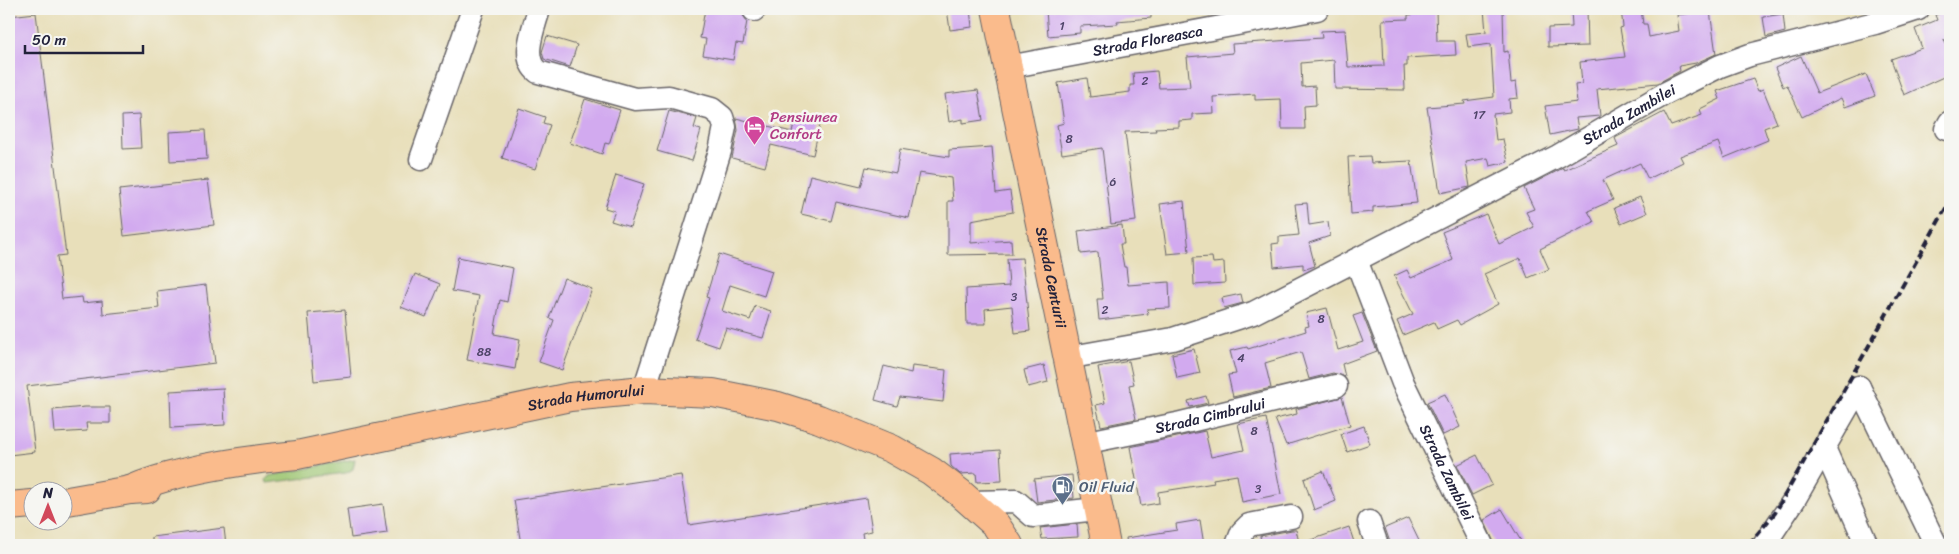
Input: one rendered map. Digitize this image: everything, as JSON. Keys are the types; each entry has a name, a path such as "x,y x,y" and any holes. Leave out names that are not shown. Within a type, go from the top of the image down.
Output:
{"main road":[{"name":"Strada Centurii","path":"996,9 1083,443 1106,545"},
{"name":"Strada Humorului","path":"72,500 130,490 156,489 266,468 297,455 570,396 644,390 682,391 742,397 819,420 892,449 931,472 971,502 996,525 1007,543"},
{"name":"Strada Humorului","path":"872,442 887,456 1007,543"},
{"path":"9,506 22,505"}],"street":[{"path":"421,159 473,9"},
{"path":"539,9 528,55 531,66 538,72 635,99 669,96 712,109 722,117 725,127 720,151 644,390"},
{"name":"Strada Floreasca","path":"1008,67 1317,9"},
{"name":"Strada Zambilei","path":"1066,358 1173,339 1232,322 1274,304 1558,156 1666,93 1720,66 1750,55 1875,23 1918,9"},
{"name":"Strada Zambilei","path":"1356,260 1403,382 1482,545"},
{"name":"Strada Cimbrului","path":"1083,443 1176,424 1336,386"},
{"path":"1764,545 1794,500 1859,388 1936,545"},
{"path":"1824,448 1868,545"},
{"path":"971,502 1016,501 1033,516 1097,509"},
{"path":"1237,545 1242,532 1249,525 1291,517"},
{"path":"1369,522 1377,545"}],"green space":[{"path":"355,459 353,469 346,473 267,483 266,480 269,476"}],"building":[{"path":"705,9 741,9 747,21 743,44 736,43 733,60 703,55 706,39 700,38"},
{"path":"947,9 970,9 972,27 950,30"},
{"path":"1151,9 1151,18 1117,21 1118,24 1080,26 1080,33 1048,36 1046,10"},
{"path":"1484,9 1503,9 1504,52 1508,51 1511,83 1516,82 1518,98 1509,99 1510,112 1493,114 1496,140 1503,139 1508,162 1490,166 1488,158 1466,162 1470,187 1440,193 1427,107 1465,104 1464,101 1494,97 1491,44 1468,47 1466,34 1486,32"},
{"path":"1571,9 1587,9 1588,46 1548,47 1548,28 1572,27"},
{"path":"1621,9 1641,9 1643,24 1647,24 1649,37 1679,31 1677,15 1710,11 1716,54 1696,63 1679,66 1680,71 1658,83 1597,89 1600,116 1576,118 1578,129 1550,135 1545,106 1577,102 1575,85 1582,84 1580,62 1625,57 1620,28 1623,27"},
{"path":"1950,9 1950,51 1944,39 1950,55 1950,74 1904,95 1891,59 1922,48 1915,29 1937,20 1935,15"},
{"path":"1436,10 1437,41 1455,41 1456,55 1407,58 1407,66 1404,66 1405,90 1335,89 1334,60 1301,63 1302,87 1315,86 1316,105 1304,106 1305,129 1282,129 1281,99 1255,100 1255,94 1213,97 1214,113 1192,114 1192,120 1179,121 1179,127 1155,128 1156,131 1125,132 1136,221 1111,224 1102,148 1062,154 1057,125 1064,123 1058,83 1087,78 1090,97 1130,92 1130,85 1134,85 1133,73 1157,71 1159,88 1190,87 1187,57 1233,53 1232,44 1322,38 1321,31 1345,30 1348,67 1384,66 1382,20 1408,19 1408,15 1420,14 1420,11"},
{"path":"36,13 66,255 57,256 62,299 82,297 83,303 102,301 103,314 159,308 157,291 206,285 215,363 27,386 35,452 9,455 9,16"},
{"path":"1783,14 1785,32 1766,37 1763,17"},
{"path":"547,36 577,45 570,67 544,59 542,52"},
{"path":"1801,56 1817,93 1866,74 1875,96 1845,107 1841,98 1802,117 1787,85 1783,87 1775,68"},
{"path":"1753,79 1758,91 1763,89 1777,123 1764,128 1768,140 1724,158 1718,142 1680,156 1683,162 1648,179 1640,163 1603,180 1613,200 1588,211 1594,222 1540,249 1549,269 1528,278 1520,258 1484,274 1498,304 1460,325 1457,320 1437,329 1434,322 1403,335 1397,321 1413,314 1394,276 1407,270 1411,278 1453,260 1442,232 1486,214 1499,244 1534,227 1526,212 1534,209 1524,188 1563,168 1564,170 1618,146 1615,138 1664,112 1671,126 1702,115 1700,109 1720,99 1717,91"},
{"path":"978,90 983,120 963,123 963,119 949,122 945,94"},
{"path":"585,99 620,110 609,144 605,143 602,154 570,143"},
{"path":"519,108 545,117 543,123 550,125 535,169 502,158"},
{"path":"669,111 697,118 694,128 701,130 692,161 657,151"},
{"path":"139,115 141,148 123,149 122,116"},
{"path":"736,118 792,132 795,118 820,124 813,155 771,145 765,167 732,158 738,130"},
{"path":"205,130 207,159 170,161 169,132"},
{"path":"992,147 996,193 1010,191 1013,212 971,220 971,243 1011,240 1012,254 948,255 948,201 953,201 951,178 919,173 909,218 836,202 831,221 801,214 810,175 861,187 866,167 896,173 900,149 949,157 949,150"},
{"path":"1370,156 1371,163 1411,161 1417,203 1373,207 1373,212 1351,214 1348,157"},
{"path":"616,175 644,184 630,227 611,221 615,211 605,208"},
{"path":"208,180 214,225 124,236 119,190"},
{"path":"1640,197 1647,213 1621,224 1614,208"},
{"path":"1184,201 1189,252 1167,254 1160,204"},
{"path":"1307,203 1309,225 1328,222 1330,236 1309,243 1315,266 1303,270 1303,264 1274,267 1272,244 1279,243 1279,237 1299,235 1295,204"},
{"path":"1122,225 1124,244 1120,244 1128,285 1169,282 1170,308 1147,309 1148,314 1099,320 1097,299 1103,299 1098,252 1081,254 1078,231"},
{"path":"719,254 772,271 764,296 730,285 722,311 750,320 755,306 771,311 763,338 726,328 719,347 695,339 709,298 706,297"},
{"path":"458,257 513,268 507,302 500,300 494,334 520,339 515,369 467,360 479,296 452,291"},
{"path":"1212,257 1213,263 1224,262 1225,283 1194,285 1193,258"},
{"path":"1022,258 1030,331 1015,333 1012,306 985,309 986,324 967,324 966,289 1009,286 1007,259"},
{"path":"415,274 440,284 426,317 401,307"},
{"path":"564,278 592,289 562,370 539,362 554,320 549,318"},
{"path":"1241,294 1243,303 1224,308 1222,298"},
{"path":"1327,308 1338,350 1363,342 1353,316 1362,313 1377,351 1342,364 1345,377 1333,373 1309,379 1301,352 1265,363 1271,388 1233,397 1228,375 1236,374 1230,351 1247,347 1248,349 1306,331 1305,327 1309,326 1306,313"},
{"path":"345,310 351,377 314,381 308,313"},
{"path":"1194,349 1200,373 1177,378 1172,354"},
{"path":"1129,361 1134,384 1129,385 1136,419 1101,426 1096,405 1105,403 1098,367"},
{"path":"1044,365 1048,382 1028,387 1024,370"},
{"path":"884,366 911,373 912,366 946,370 943,402 900,397 897,406 875,400"},
{"path":"223,388 225,425 171,428 170,391"},
{"path":"1445,394 1460,427 1443,435 1427,402"},
{"path":"1206,396 1208,403 1190,407 1188,401"},
{"path":"1342,397 1350,425 1286,445 1275,419 1297,414 1296,409"},
{"path":"110,407 110,423 86,423 87,431 55,433 53,410"},
{"path":"1266,418 1281,494 1242,502 1237,475 1213,479 1214,483 1158,492 1159,503 1141,506 1130,447 1205,431 1211,457 1244,450 1238,424"},
{"path":"1364,426 1370,444 1347,452 1341,434"},
{"path":"1000,450 1002,481 977,482 976,473 960,474 951,466 950,454"},
{"path":"1477,455 1492,485 1472,495 1457,465"},
{"path":"1323,471 1336,501 1314,510 1304,479"},
{"path":"681,475 689,525 867,498 872,531 862,533 864,545 521,545 514,500"},
{"path":"1072,475 1074,498 1037,502 1034,479"},
{"path":"383,504 387,533 351,538 347,509"},
{"path":"1502,509 1521,541 1513,545 1495,545 1484,520"},
{"path":"1408,518 1421,545 1391,545 1385,528"},
{"path":"1200,520 1204,545 1127,545 1126,538 1177,530 1176,524"},
{"path":"1077,524 1078,537 1042,539 1040,528"},
{"path":"1349,527 1355,545 1302,545 1302,543"},
{"path":"224,528 226,545 152,545 152,537"},
{"path":"1296,530 1299,542 1295,543 1295,545 1262,545 1260,536"}],"railway":[{"path":"1748,545 1775,513 1950,201"}],"place":[{"name":"Pensiunea Confort","path":"754,145"},
{"name":"Oil Fluid","path":"1063,506"}]}
